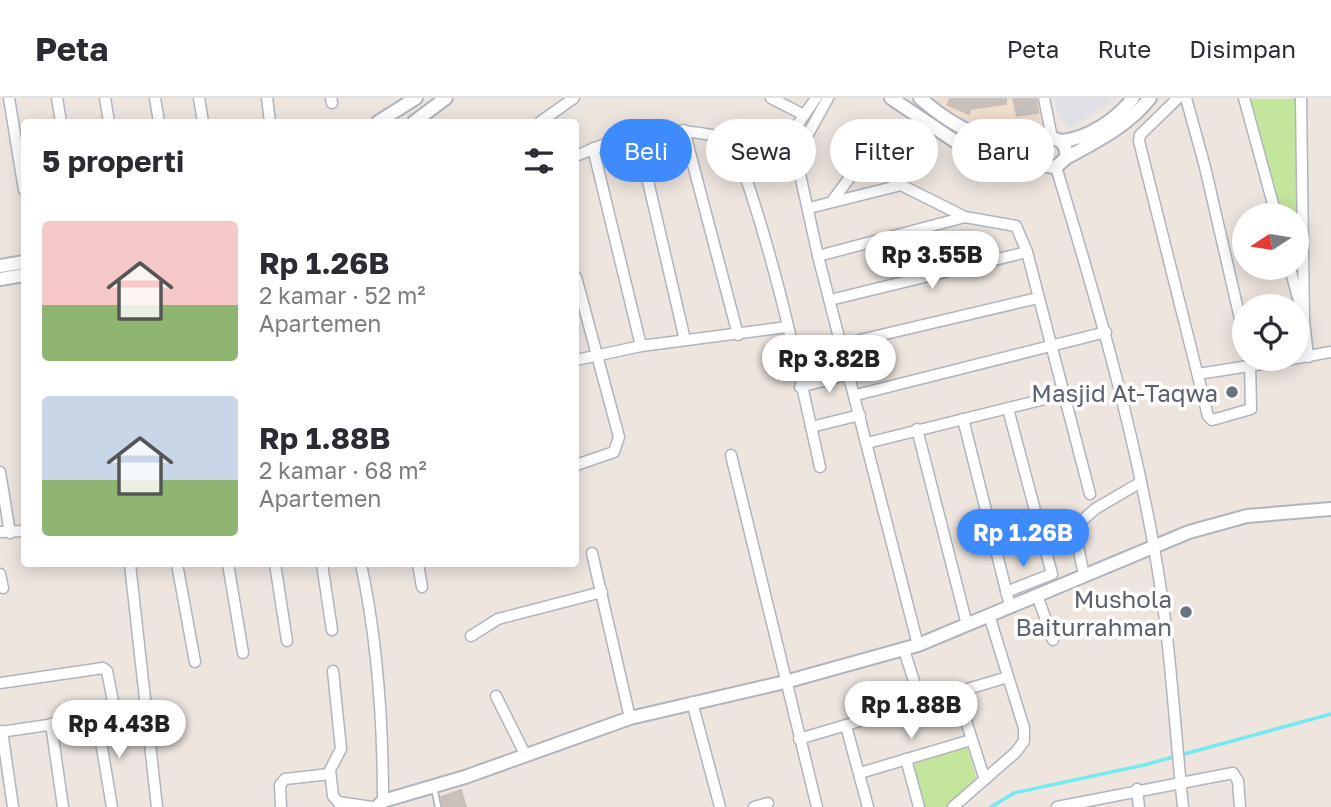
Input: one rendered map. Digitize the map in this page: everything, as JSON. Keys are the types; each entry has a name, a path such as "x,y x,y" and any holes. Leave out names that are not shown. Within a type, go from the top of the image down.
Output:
{"street":[{"path":"9,98 21,172"},
{"path":"57,98 60,119"},
{"path":"105,98 108,119"},
{"path":"155,98 158,119"},
{"path":"199,98 202,119"},
{"path":"267,98 270,119"},
{"path":"383,119 416,98"},
{"path":"418,119 446,98"},
{"path":"546,119 574,98"},
{"path":"771,98 804,115"},
{"path":"801,119 816,98"},
{"path":"816,120 828,98"},
{"path":"891,98 971,152 1006,161 1055,163 1129,120 1150,98"},
{"path":"920,98 952,123"},
{"path":"1044,98 1057,139 1066,149 1055,163"},
{"path":"1054,140 1076,140 1126,108 1133,98"},
{"path":"1178,98 1140,135 1139,141 1208,416 1218,421 1251,409 1250,371"},
{"path":"1186,98 1234,294"},
{"path":"1244,98 1273,203"},
{"path":"1301,98 1304,294"},
{"path":"579,155 600,146"},
{"path":"593,148 641,346"},
{"path":"692,160 738,335"},
{"path":"833,200 859,165 867,160 874,162 901,185 965,217 1016,226 1027,252 1090,494"},
{"path":"1055,163 1106,332 1141,482 1170,653 1183,807"},
{"path":"648,182 685,340"},
{"path":"747,182 787,327 820,467"},
{"path":"803,182 818,256 843,344 918,645"},
{"path":"809,208 901,185"},
{"path":"818,256 965,217"},
{"path":"830,300 1027,252"},
{"path":"0,266 21,269"},
{"path":"0,279 21,270"},
{"path":"579,288 619,437 614,452 579,463"},
{"path":"843,344 1038,298"},
{"path":"579,358 641,346 787,327"},
{"path":"856,395 1106,332"},
{"path":"1309,356 1331,352"},
{"path":"1198,374 1232,366"},
{"path":"800,387 850,374"},
{"path":"867,443 1065,394"},
{"path":"1006,592 1052,574 1008,409"},
{"path":"811,427 860,415"},
{"path":"963,419 1010,606"},
{"path":"917,429 967,625"},
{"path":"732,455 817,807"},
{"path":"0,471 5,533 0,540"},
{"path":"1084,576 1074,528 1095,509 1141,482"},
{"path":"332,671 341,749 330,774 335,800 377,805 526,756 630,718 785,682 904,650 1189,532 1230,519 1331,509"},
{"path":"592,553 630,718"},
{"path":"130,567 157,807"},
{"path":"178,567 195,662"},
{"path":"229,567 243,653"},
{"path":"275,567 287,641"},
{"path":"322,567 332,630"},
{"path":"362,567 375,632 383,719 377,805"},
{"path":"419,567 422,587"},
{"path":"0,574 2,588"},
{"path":"471,636 483,625 498,619 601,592"},
{"path":"1037,595 1052,640"},
{"path":"953,807 1024,741 1025,732 989,615"},
{"path":"904,650 921,703"},
{"path":"0,683 105,669 114,711 97,718 1,732 13,807"},
{"path":"799,739 1008,677"},
{"path":"957,693 984,777"},
{"path":"496,696 526,756"},
{"path":"692,702 720,807"},
{"path":"97,718 112,807"},
{"path":"51,724 63,807"},
{"path":"846,726 868,807"},
{"path":"860,773 971,740"},
{"path":"906,759 919,807"},
{"path":"1057,807 1089,803 1137,789 1233,773 1238,781 1240,807"},
{"path":"281,807 280,785 285,779 330,774"},
{"path":"1137,789 1139,807"},
{"path":"754,807 768,803"}],"lane":[{"path":"434,786 438,807"}],"shaded area":[{"path":"933,98 1039,98 1044,119 958,119"},
{"path":"1054,98 1116,98 1070,129 1059,117"}],"green space":[{"path":"1249,99 1297,99 1299,203 1276,203"},
{"path":"1296,280 1301,280 1300,294"},
{"path":"967,746 977,780 950,807 923,807 911,765"}],"building":[{"path":"950,98 1006,98 1006,104 970,109 969,114 948,105"},
{"path":"1013,98 1036,98 1038,113 1017,116"},
{"path":"461,790 466,807 443,807 441,797"}],"waterway":[{"path":"991,807 1014,793 1144,765 1331,714"}],"place":[{"name":"Masjid At-Taqwa","path":"1232,392"},
{"name":"Mushola Baiturrahman","path":"1186,612"}]}
